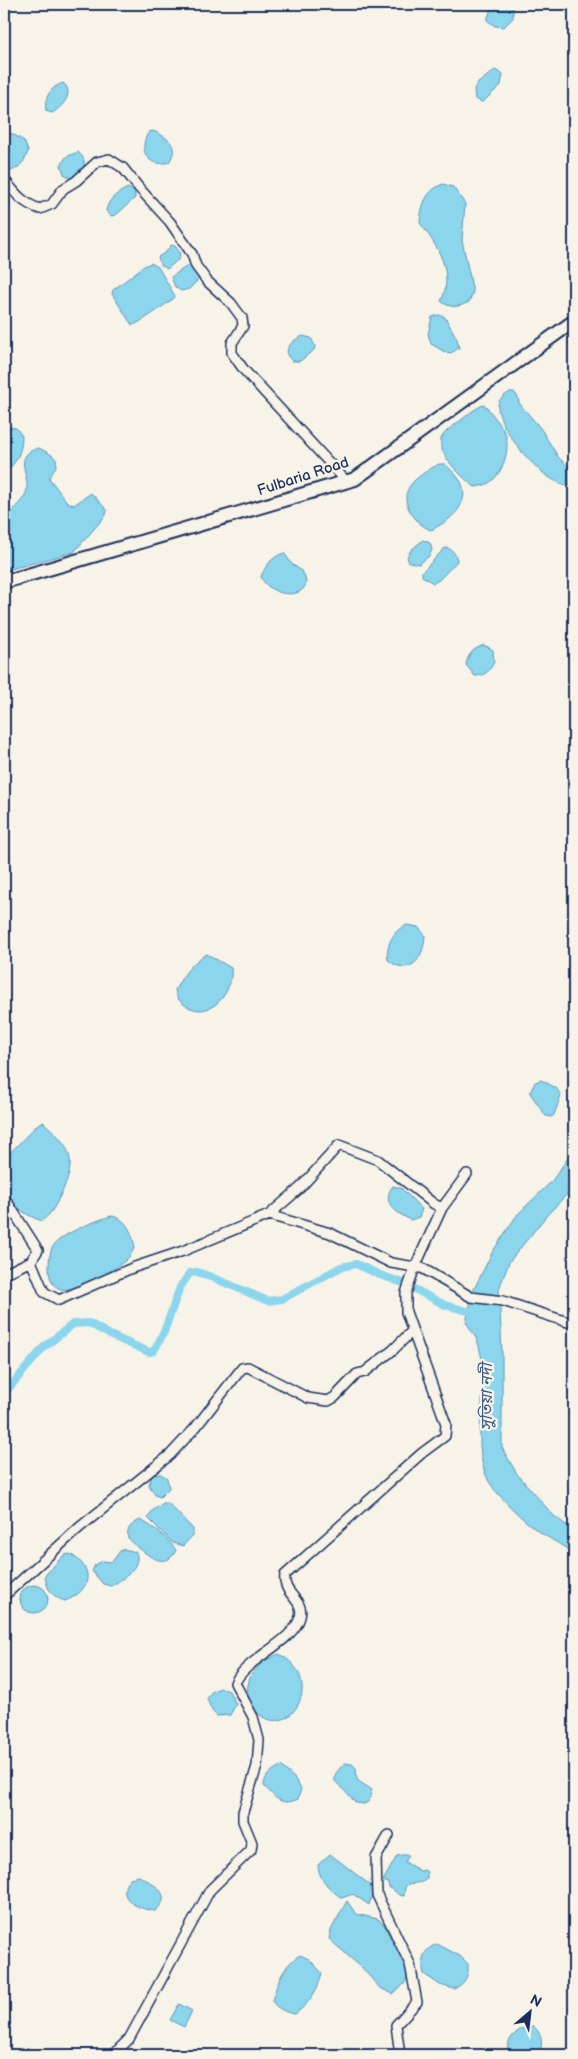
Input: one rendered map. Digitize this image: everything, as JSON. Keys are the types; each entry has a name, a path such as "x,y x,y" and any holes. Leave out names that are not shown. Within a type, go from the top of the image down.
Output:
{"main road":[{"name":"Fulbaria Road","path":"6,579 355,479 574,321"}],"street":[{"path":"4,179 18,198 30,206 40,209 52,204 63,189 76,181 97,162 109,159 123,168 170,222 207,281 232,303 242,318 243,326 232,343 232,353 244,370 346,481"},
{"path":"32,1261 44,1292 58,1300 132,1268 183,1251 269,1215 300,1188 339,1145 378,1160 434,1204 442,1208"},
{"path":"113,2055 129,2039 210,1890 251,1850 252,1843 243,1821 243,1812 257,1766 259,1740 253,1717 235,1683 246,1670 296,1625 301,1615 298,1603 285,1587 286,1575 422,1452 445,1436 446,1424 406,1312 406,1293 412,1272 442,1208 467,1174"},
{"path":"4,1198 38,1250 32,1261 4,1274"},
{"path":"269,1215 330,1234 391,1263 422,1268 471,1297 503,1301 574,1324"},
{"path":"4,1596 80,1527 170,1455 196,1427 242,1368 248,1367 308,1398 328,1400 335,1397 357,1374 365,1372 393,1350 412,1331"},
{"path":"389,1835 376,1858 377,1895 410,1964 417,2002 396,2025 400,2055"}],"water":[{"path":"497,4 511,4 513,7 513,18 504,27 495,26 487,20 491,9"},
{"path":"495,70 503,74 501,85 482,102 475,99 474,89 477,84"},
{"path":"63,83 68,91 66,99 52,113 46,111 47,97 51,90"},
{"path":"153,131 168,139 171,143 173,151 169,162 155,163 146,156 144,144 149,132"},
{"path":"11,133 24,141 28,151 20,165 14,170 5,172 4,143"},
{"path":"78,152 84,159 84,166 72,179 64,174 61,165 66,157"},
{"path":"443,184 453,187 465,204 462,240 473,292 469,302 455,306 441,301 445,291 445,270 438,250 420,223 426,199 432,190"},
{"path":"128,188 135,194 135,198 116,215 111,216 106,211 109,203 117,194"},
{"path":"171,245 175,246 179,251 180,258 167,269 160,264 158,257 166,252"},
{"path":"151,263 158,267 175,296 152,314 132,325 112,294 113,290 144,266"},
{"path":"189,265 198,275 199,279 189,289 181,291 175,287 171,277"},
{"path":"439,315 445,317 457,339 459,348 451,353 445,352 431,344 428,334 432,317"},
{"path":"303,336 311,338 315,346 314,350 300,361 292,361 287,355 288,348 294,341"},
{"path":"510,392 514,392 518,397 519,403 541,429 558,457 573,471 574,485 564,485 551,479 526,457 515,443 500,416 498,406 500,400"},
{"path":"483,405 487,407 505,433 507,447 504,462 493,480 482,486 475,487 451,465 442,450 441,443 442,437 448,430"},
{"path":"4,428 16,428 22,436 22,442 18,457 4,473"},
{"path":"39,448 56,460 56,467 49,478 67,502 74,505 91,493 107,510 106,515 74,552 11,569 4,566 3,523 26,493 24,461 26,456 30,451"},
{"path":"439,464 445,464 453,472 461,482 464,490 461,505 457,512 431,530 416,520 406,503 406,495 412,483 418,477"},
{"path":"423,540 430,543 432,550 429,556 419,564 409,562 407,557 411,550"},
{"path":"445,548 454,552 457,561 439,580 433,583 422,576 422,572"},
{"path":"284,553 292,564 303,573 306,581 304,588 299,592 292,594 275,590 267,585 261,577 270,562 276,556"},
{"path":"484,645 493,650 494,662 487,672 475,676 466,665 467,661 472,652"},
{"path":"407,925 418,927 425,935 419,958 410,966 403,967 388,960 387,955 389,944 394,934"},
{"path":"207,954 231,968 229,986 218,1002 211,1007 203,1010 194,1009 181,1002 175,990 188,969"},
{"path":"541,1080 556,1088 561,1095 554,1115 551,1117 546,1116 530,1093 535,1082"},
{"path":"43,1122 66,1147 70,1163 66,1184 55,1206 42,1221 23,1211 11,1198 5,1181 4,1159 38,1124"},
{"name":"সুতিয়া নদী","path":"574,1149 574,1187 547,1215 509,1262 499,1289 502,1353 502,1448 517,1474 553,1515 574,1531 574,1554 534,1528 520,1516 494,1489 485,1473 481,1455 480,1436 483,1375 481,1356 476,1338 466,1322 474,1289 493,1251 517,1215 552,1181"},
{"path":"393,1186 401,1188 422,1209 419,1217 411,1220 395,1210 388,1197"},
{"path":"112,1216 122,1220 131,1232 135,1247 129,1257 114,1269 85,1284 67,1289 61,1289 54,1285 49,1271 49,1260 52,1248 56,1243 79,1228"},
{"path":"161,1474 167,1478 169,1488 160,1497 155,1495 149,1485 152,1475"},
{"path":"163,1503 168,1503 193,1529 193,1535 183,1546 173,1543 148,1518 152,1511"},
{"path":"140,1520 169,1541 176,1550 171,1557 166,1560 152,1558 128,1538 130,1527"},
{"path":"124,1549 136,1552 137,1557 134,1568 111,1586 103,1584 92,1571 95,1565 103,1561 112,1562 120,1551"},
{"path":"70,1554 84,1566 87,1579 85,1586 80,1592 65,1601 50,1591 45,1575 64,1555"},
{"path":"34,1585 44,1589 48,1599 44,1609 34,1613 24,1609 20,1599 24,1589"},
{"path":"279,1654 292,1663 298,1671 302,1694 298,1705 291,1714 279,1720 268,1719 258,1713 250,1703 248,1690 250,1677 260,1664"},
{"path":"221,1688 229,1691 236,1704 230,1715 217,1716 212,1711 207,1699 212,1691"},
{"path":"345,1763 352,1764 356,1768 357,1780 372,1790 369,1801 364,1804 356,1803 335,1781 336,1774"},
{"path":"281,1766 295,1779 301,1789 298,1799 283,1802 264,1786 265,1779 269,1774"},
{"path":"330,1854 370,1885 373,1892 369,1905 353,1894 342,1898 326,1884 320,1875 318,1865"},
{"path":"409,1855 405,1862 420,1871 424,1870 427,1872 427,1878 423,1882 408,1884 405,1887 404,1896 389,1888 388,1883 383,1881 397,1856"},
{"path":"139,1876 156,1886 163,1895 161,1905 155,1911 141,1908 126,1897 126,1885 130,1878"},
{"path":"347,1901 356,1914 378,1919 383,1923 392,1941 406,1961 408,1975 405,1983 393,1994 380,1988 361,1967 329,1939 331,1930"},
{"path":"437,1944 460,1956 468,1964 466,1979 454,1989 440,1985 424,1974 424,1956 428,1949"},
{"path":"300,1955 309,1959 322,1973 318,1985 305,2006 295,2014 288,2013 276,2006 272,2001 285,1969"},
{"path":"179,2004 192,2011 184,2027 170,2020"},
{"path":"533,2026 539,2032 541,2039 539,2055 508,2055 507,2049 510,2039 518,2031"}],"waterway":[{"path":"4,1394 44,1347 73,1324 89,1323 112,1336 149,1352 154,1351 164,1332 180,1287 190,1273 197,1272 209,1276 268,1301 282,1299 341,1267 356,1264 403,1283 445,1305 471,1312"}]}
